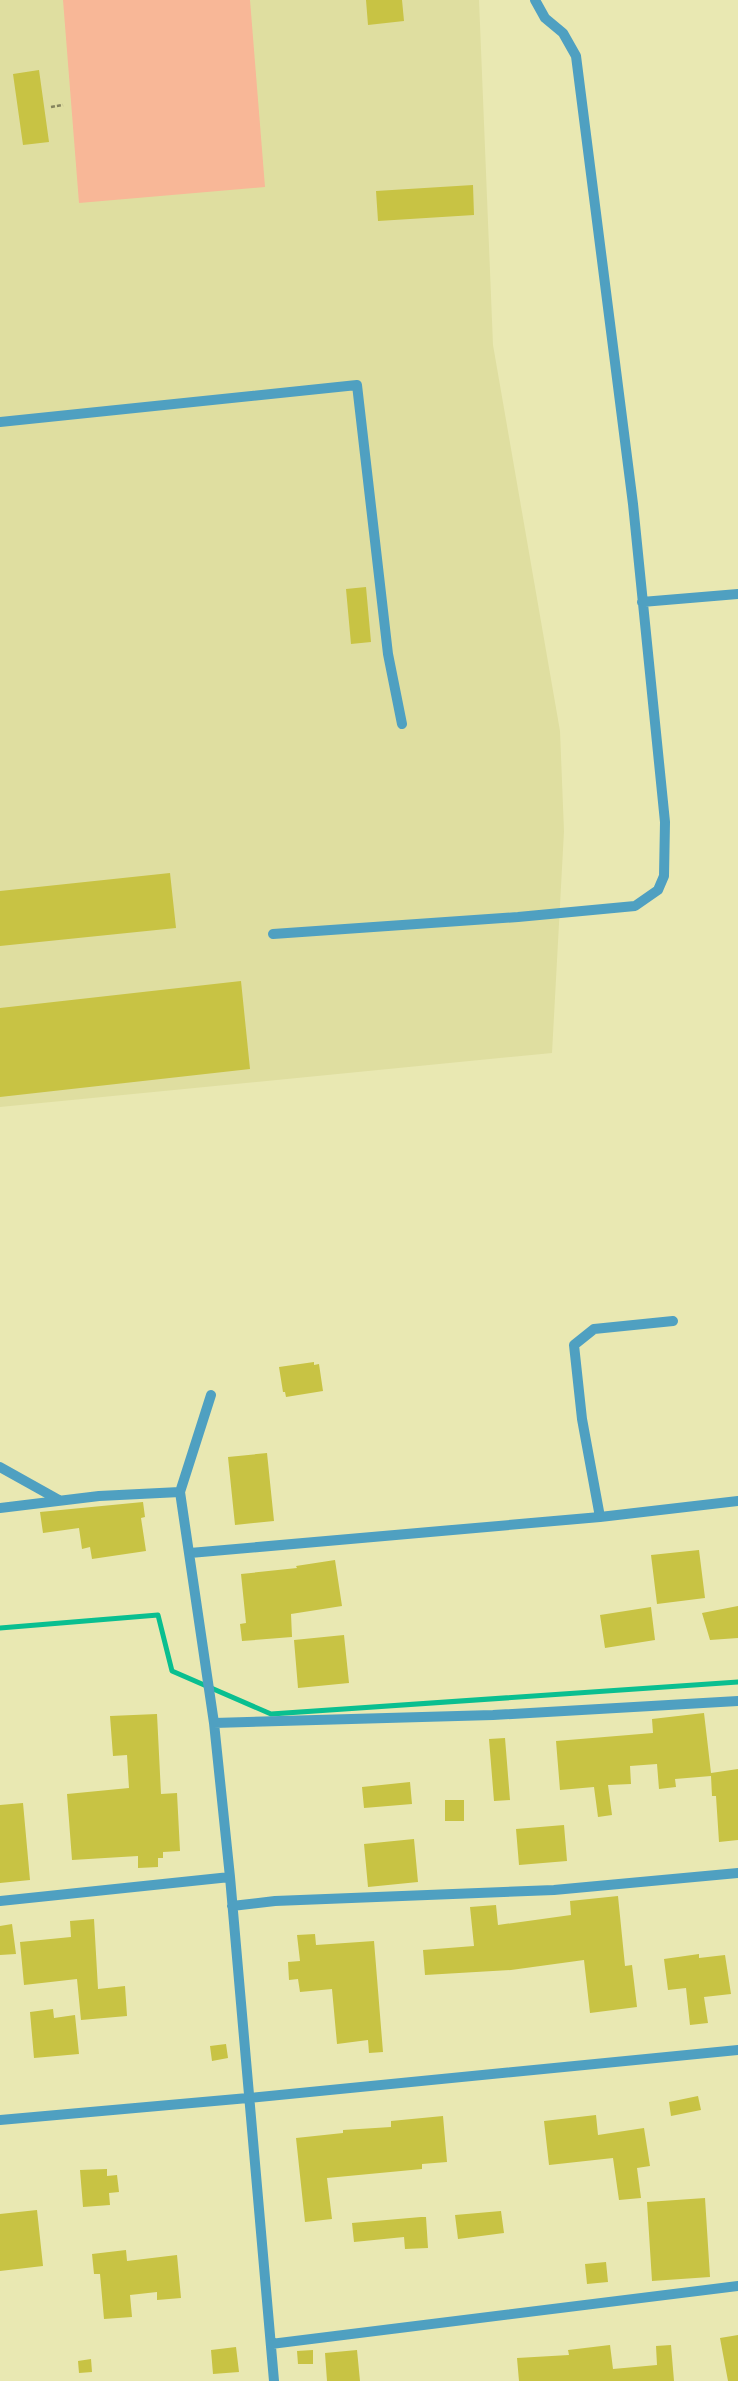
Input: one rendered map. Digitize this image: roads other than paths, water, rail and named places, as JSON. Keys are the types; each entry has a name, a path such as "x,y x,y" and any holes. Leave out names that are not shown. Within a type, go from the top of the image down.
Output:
{"street":[{"path":"273,934 518,917 635,906 658,890 664,876 665,822 632,496 576,56 563,33 545,18 535,0"},
{"path":"0,422 357,385 388,654 402,724"},
{"path":"642,602 738,594"},
{"path":"600,1517 582,1419 574,1345 594,1329 673,1321"},
{"path":"212,1395 180,1492 214,1723 230,1877 248,2098 274,2381"},
{"path":"0,1467 59,1500"},
{"path":"0,1508 99,1496 180,1492"},
{"path":"190,1553 600,1517 738,1501"},
{"path":"214,1723 493,1715 738,1701"},
{"path":"232,1906 282,1900 554,1890 738,1873"},
{"path":"0,1901 230,1877"},
{"path":"0,2120 248,2098 738,2050"},
{"path":"271,2344 738,2286"}],"waterway":[{"path":"0,1628 158,1615 172,1671 271,1714 738,1682"}]}
